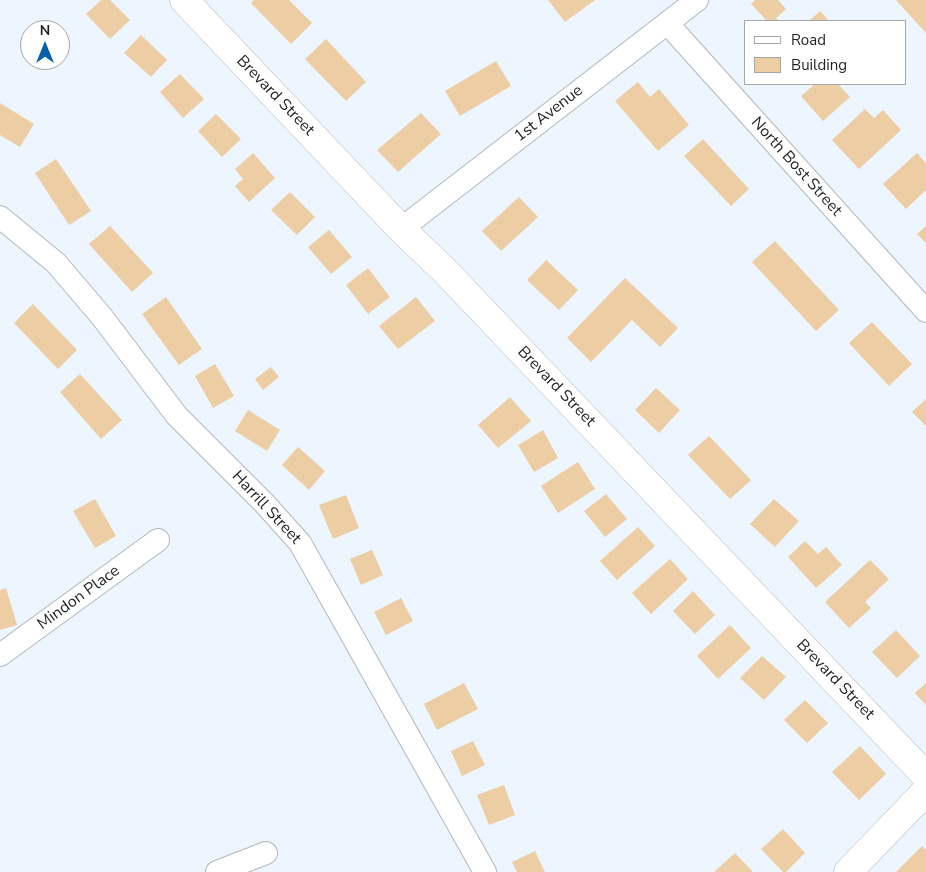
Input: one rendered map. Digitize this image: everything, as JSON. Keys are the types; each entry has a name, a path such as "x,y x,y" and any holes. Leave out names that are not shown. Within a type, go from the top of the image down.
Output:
{"street":[{"name":"Brevard Street","path":"184,0 926,776"},
{"name":"1st Avenue","path":"401,229 696,0"},
{"name":"North Bost Street","path":"667,23 926,312"},
{"name":"Harrill Street","path":"0,216 56,263 102,317 177,416 265,504 300,543 485,872"},
{"name":"Mindon Place","path":"0,655 158,540"},
{"path":"848,872 926,790"},
{"path":"217,872 266,853"}],"building":[{"path":"101,0 110,0 130,20 110,39 86,14"},
{"path":"254,0 289,0 312,23 291,44 251,3"},
{"path":"548,0 595,0 565,22"},
{"path":"755,0 778,0 786,9 776,18 778,20 766,20 751,4"},
{"path":"896,0 926,0 926,33"},
{"path":"820,11 828,20 810,20"},
{"path":"141,35 167,60 151,77 124,53"},
{"path":"326,39 366,82 346,101 305,59"},
{"path":"496,61 511,86 460,116 445,91"},
{"path":"180,74 204,99 183,118 160,92"},
{"path":"638,82 650,97 659,89 689,125 658,151 615,101"},
{"path":"814,85 839,85 850,97 823,121 801,96"},
{"path":"0,103 34,124 20,147 0,135"},
{"path":"865,109 874,118 883,110 901,130 859,169 832,140"},
{"path":"421,113 441,134 398,172 377,150"},
{"path":"216,114 241,139 222,157 198,131"},
{"path":"703,139 749,189 731,206 684,156"},
{"path":"253,153 275,178 249,202 235,186 243,179 235,169"},
{"path":"917,153 926,163 926,190 906,209 883,184"},
{"path":"56,159 91,211 69,225 35,173"},
{"path":"290,192 315,217 297,235 271,210"},
{"path":"519,197 538,217 501,251 482,231"},
{"path":"110,226 153,273 132,292 89,244"},
{"path":"926,226 926,243 917,234"},
{"path":"329,230 352,257 331,274 308,247"},
{"path":"775,241 839,310 816,331 752,262"},
{"path":"546,260 578,290 559,310 527,280"},
{"path":"368,268 390,297 368,314 346,285"},
{"path":"625,278 678,328 660,347 632,320 591,362 567,338"},
{"path":"166,297 202,349 179,365 142,314"},
{"path":"416,297 435,321 398,349 379,326"},
{"path":"33,304 77,350 58,369 14,323"},
{"path":"872,322 912,364 889,386 849,343"},
{"path":"215,364 234,396 213,408 195,376"},
{"path":"271,367 279,377 263,390 255,379"},
{"path":"80,374 122,420 101,439 60,392"},
{"path":"656,388 680,410 659,433 635,410"},
{"path":"510,397 531,421 498,448 478,425"},
{"path":"926,399 926,426 912,412"},
{"path":"248,410 280,430 267,451 235,431"},
{"path":"543,430 558,458 534,472 518,445"},
{"path":"709,436 751,480 730,499 688,455"},
{"path":"298,447 325,471 309,490 282,465"},
{"path":"578,462 595,489 558,513 541,486"},
{"path":"606,494 627,519 605,537 584,511"},
{"path":"346,495 359,528 333,539 319,505"},
{"path":"95,499 116,536 95,548 73,511"},
{"path":"774,499 799,521 775,547 750,524"},
{"path":"638,527 655,546 617,580 600,561"},
{"path":"805,541 818,554 826,547 842,565 816,588 788,557"},
{"path":"372,550 383,575 361,585 350,559"},
{"path":"670,559 688,579 651,614 632,593"},
{"path":"870,560 889,579 865,602 871,608 849,628 825,602"},
{"path":"6,588 17,625 0,630 0,590"},
{"path":"693,591 715,615 695,634 673,611"},
{"path":"401,598 413,621 386,635 374,612"},
{"path":"730,625 751,648 718,679 697,656"},
{"path":"896,630 920,656 897,678 872,652"},
{"path":"762,656 786,677 764,700 740,678"},
{"path":"464,683 478,709 437,730 424,704"},
{"path":"926,683 926,705 915,693"},
{"path":"805,700 828,723 807,743 784,720"},
{"path":"473,741 485,765 462,776 451,751"},
{"path":"860,746 886,774 859,800 832,772"},
{"path":"504,785 515,815 489,825 477,795"},
{"path":"783,829 805,853 786,872 783,872 761,849"},
{"path":"922,846 926,850 926,872 896,872"},
{"path":"535,851 545,872 517,872 512,862"},
{"path":"735,853 753,872 714,872"}]}
